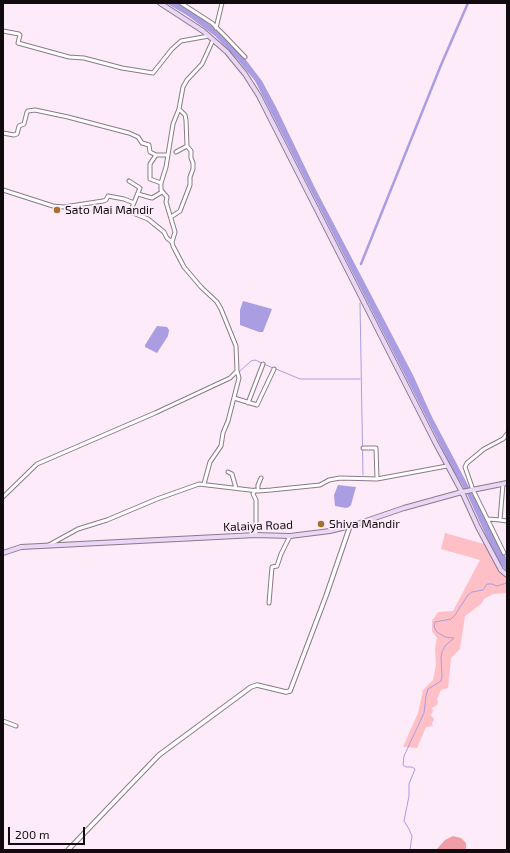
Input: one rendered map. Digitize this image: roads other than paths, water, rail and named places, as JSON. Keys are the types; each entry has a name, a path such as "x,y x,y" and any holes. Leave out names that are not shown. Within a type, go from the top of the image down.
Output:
{"main road":[{"path":"160,3 179,14 209,36 227,52 245,74 259,96 447,466 463,492 478,527 501,570 507,575"},
{"name":"Kalaiya Road","path":"3,553 21,547 256,535 290,536 330,531 404,508 463,492 505,484"}],"street":[{"path":"181,3 206,18 245,58"},
{"path":"216,28 222,3"},
{"path":"3,31 19,34 18,43 69,57 84,58 122,68 153,73 172,49 181,41 209,36"},
{"path":"172,242 175,232 166,202 167,197 162,192 161,184 168,156 173,124 179,109 183,87 187,80 202,64 213,40"},
{"path":"171,218 180,211 190,185 190,177 193,169 191,149 187,146 185,115 179,109"},
{"path":"3,133 14,135 17,134 19,126 24,124 26,112 35,110 68,117 138,137 142,143 149,145 150,152 156,155 168,156"},
{"path":"176,152 187,146"},
{"path":"156,155 150,164 150,179 161,184"},
{"path":"129,181 140,188 131,210 133,213 148,219 164,232 167,238 172,242 184,267 201,287 217,302 236,346 238,373 240,378 228,421 223,433 221,446 210,462 204,484"},
{"path":"3,190 52,206 64,207 103,201 106,200 108,196 124,199 134,203"},
{"path":"138,194 152,198 162,192"},
{"path":"248,403 263,364"},
{"path":"234,398 257,405 274,369"},
{"path":"3,497 37,464 155,413 238,373"},
{"path":"504,553 473,490 465,467 467,463 484,449 503,439 507,434"},
{"path":"363,448 376,448 377,479"},
{"path":"49,546 78,529 107,520 188,487 199,484 256,490 281,490 320,485 328,480 340,478 377,479 447,466"},
{"path":"228,472 232,474 236,488"},
{"path":"256,535 256,500 253,494 261,478"},
{"path":"500,520 500,504 502,503 505,484"},
{"path":"488,519 507,521"},
{"path":"68,850 159,755 251,687 257,685 286,692 290,691 326,596 350,526"},
{"path":"269,603 272,567 278,566 281,554 290,536"},
{"path":"3,721 16,726"}],"waterway":[{"path":"361,264 441,65 468,3"},
{"path":"360,303 363,475"},
{"path":"239,372 251,361 255,360 273,368"},
{"path":"276,369 300,379 360,379"},
{"path":"206,391 228,381 236,375"},
{"path":"410,850 412,836 404,821 409,796 409,784 415,769 403,765 404,756 424,713 428,689 441,681 442,652 445,646 454,638 445,637 437,632 434,627 435,622 451,619 468,595 472,592 483,590 487,584 497,586 507,583"}],"place":[{"name":"Sato Mai Mandir","path":"57,210"},
{"name":"Shiva Mandir","path":"321,524"}]}
